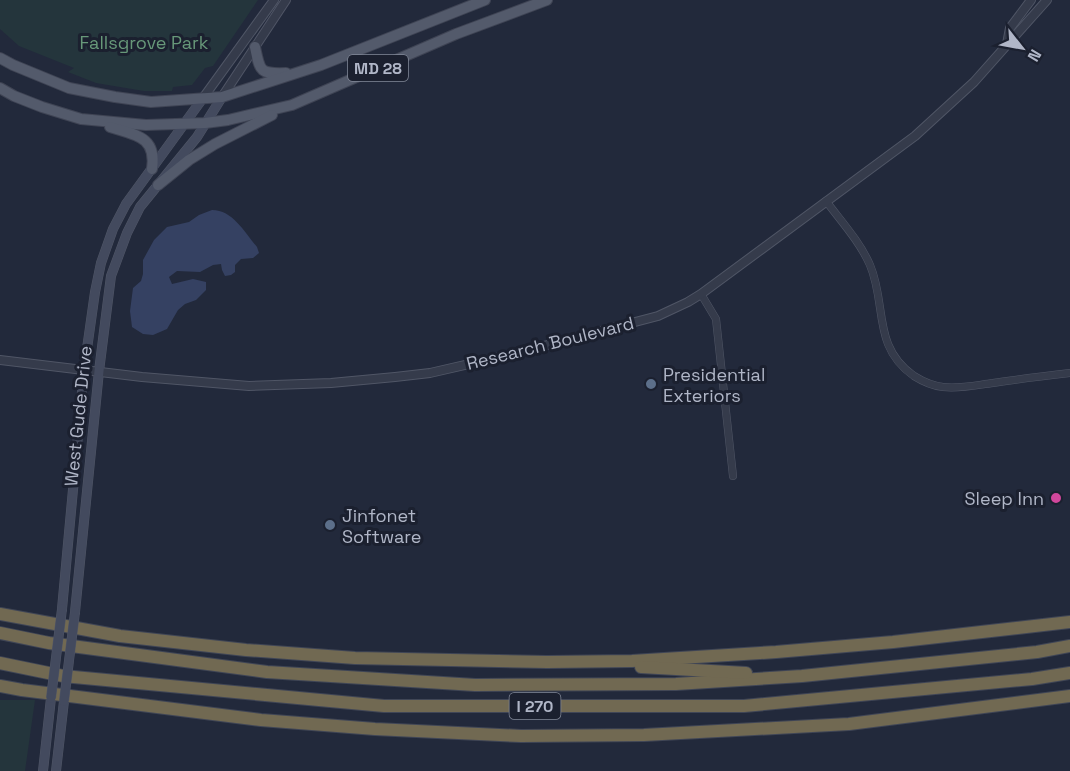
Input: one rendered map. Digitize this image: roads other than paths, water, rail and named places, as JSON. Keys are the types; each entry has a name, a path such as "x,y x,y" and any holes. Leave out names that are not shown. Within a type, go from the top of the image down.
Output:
{"highway":[{"path":"0,614 120,636 246,650 355,658 547,662 632,661 777,652 893,642 1070,622"},
{"name":"I 270","path":"0,633 49,643 267,672 476,685 676,684 802,676 1037,652 1070,646"},
{"path":"547,662 802,676"},
{"name":"I 270","path":"0,663 63,676 384,706 744,706 1032,679 1070,673"},
{"name":"I 270","path":"0,686 261,720 375,729 521,736 644,735 849,724 1070,696"},
{"path":"1044,699 1070,700"}],"main road":[{"name":"MD 28","path":"0,58 69,88 115,97 151,102 222,97 321,65 485,0"},
{"name":"MD 28","path":"0,88 42,107 81,119 135,124 206,123 238,118 292,105 456,34 547,0"},
{"path":"255,47 258,63 268,74 298,73"},
{"name":"West Gude Drive","path":"56,771 111,276 117,255 140,207 181,158 222,97"},
{"name":"West Gude Drive","path":"43,771 62,609 84,370 101,263 113,229 126,204 203,98"},
{"path":"158,185 189,160 215,144 292,105"},
{"path":"81,119 144,138 150,145 152,169"}],"street":[{"path":"203,98 274,0"},
{"path":"222,97 286,0"},
{"name":"Research Boulevard","path":"1006,45 1010,28 1031,0"},
{"name":"Research Boulevard","path":"0,360 142,377 249,386 331,383 430,373 658,316 701,294 915,136 974,82 1047,0"},
{"path":"826,201 858,244 870,265 878,289 881,322 888,346 905,370 919,379 941,387 961,387 1070,373"},
{"path":"701,294 716,319 733,476"}],"water":[{"path":"212,210 232,218 257,247 259,253 253,258 241,259 235,265 235,272 231,275 225,276 221,264 213,265 200,272 177,271 169,277 172,284 193,279 206,282 206,290 196,300 185,304 178,310 167,329 153,335 143,334 132,327 130,311 133,288 141,281 143,260 154,240 167,227 189,222"}],"place":[{"name":"Presidential Exteriors","path":"651,384"},
{"name":"Sleep Inn","path":"1056,498"},
{"name":"Jinfonet Software","path":"330,525"}],"park label":[{"name":"Fallsgrove Park","path":"144,42"}]}
